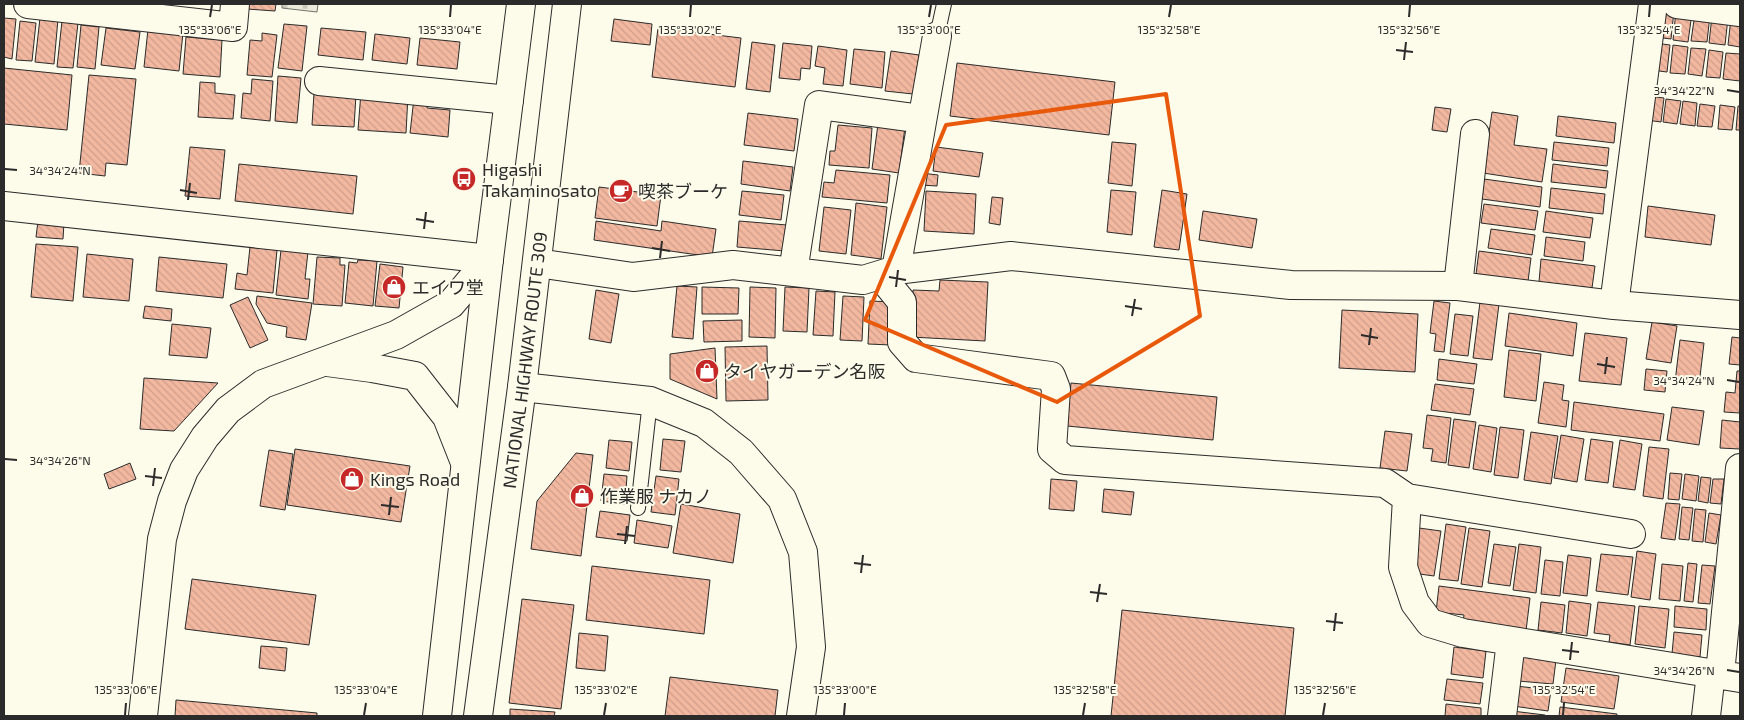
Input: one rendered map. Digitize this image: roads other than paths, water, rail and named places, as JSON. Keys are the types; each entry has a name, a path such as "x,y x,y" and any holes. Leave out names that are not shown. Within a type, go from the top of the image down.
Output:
{"main road":[{"path":"27,4 144,10 233,27 235,4"},
{"path":"438,716 489,260 521,4"},
{"name":"NATIONAL HIGHWAY ROUTE 309","path":"478,716 522,387 567,4"},
{"path":"1614,305 1653,4"},
{"path":"1676,4 1740,12"},
{"path":"937,36 922,119 888,273 902,302 902,342 916,358 1051,376 1056,389 1052,449 1064,460 1385,483 1407,498 1631,534"},
{"path":"319,81 509,100"},
{"path":"793,272 818,105 922,119"},
{"path":"1458,286 1475,134"},
{"path":"4,206 489,260"},
{"path":"537,263 632,277 733,266 863,280 888,273 1012,256 1291,285 1458,286 1614,305 1740,315"},
{"path":"143,716 162,539 172,501 184,470 205,437 228,410 263,384 320,361 396,335 451,304 489,260"},
{"path":"320,361 414,376 447,417 466,464"},
{"path":"522,387 650,401 704,423 741,452 782,499 803,552 811,647 800,716"},
{"path":"1706,716 1724,675 1736,562 1740,468"},
{"path":"1407,498 1403,567 1415,603 1430,623 1463,633 1724,675"},
{"path":"1502,716 1511,641"}],"lane":[{"path":"937,36 944,4"},
{"path":"638,508 650,401"}],"place":[{"name":"Higashi Takaminosato","path":"464,179"},
{"name":"喫茶ブーケ","path":"621,191"},
{"name":"エイワ堂","path":"394,287"},
{"name":"タイヤガーデン名阪","path":"707,371"},
{"name":"Kings Road","path":"352,479"},
{"name":"作業服 ナカノ","path":"582,496"}]}
